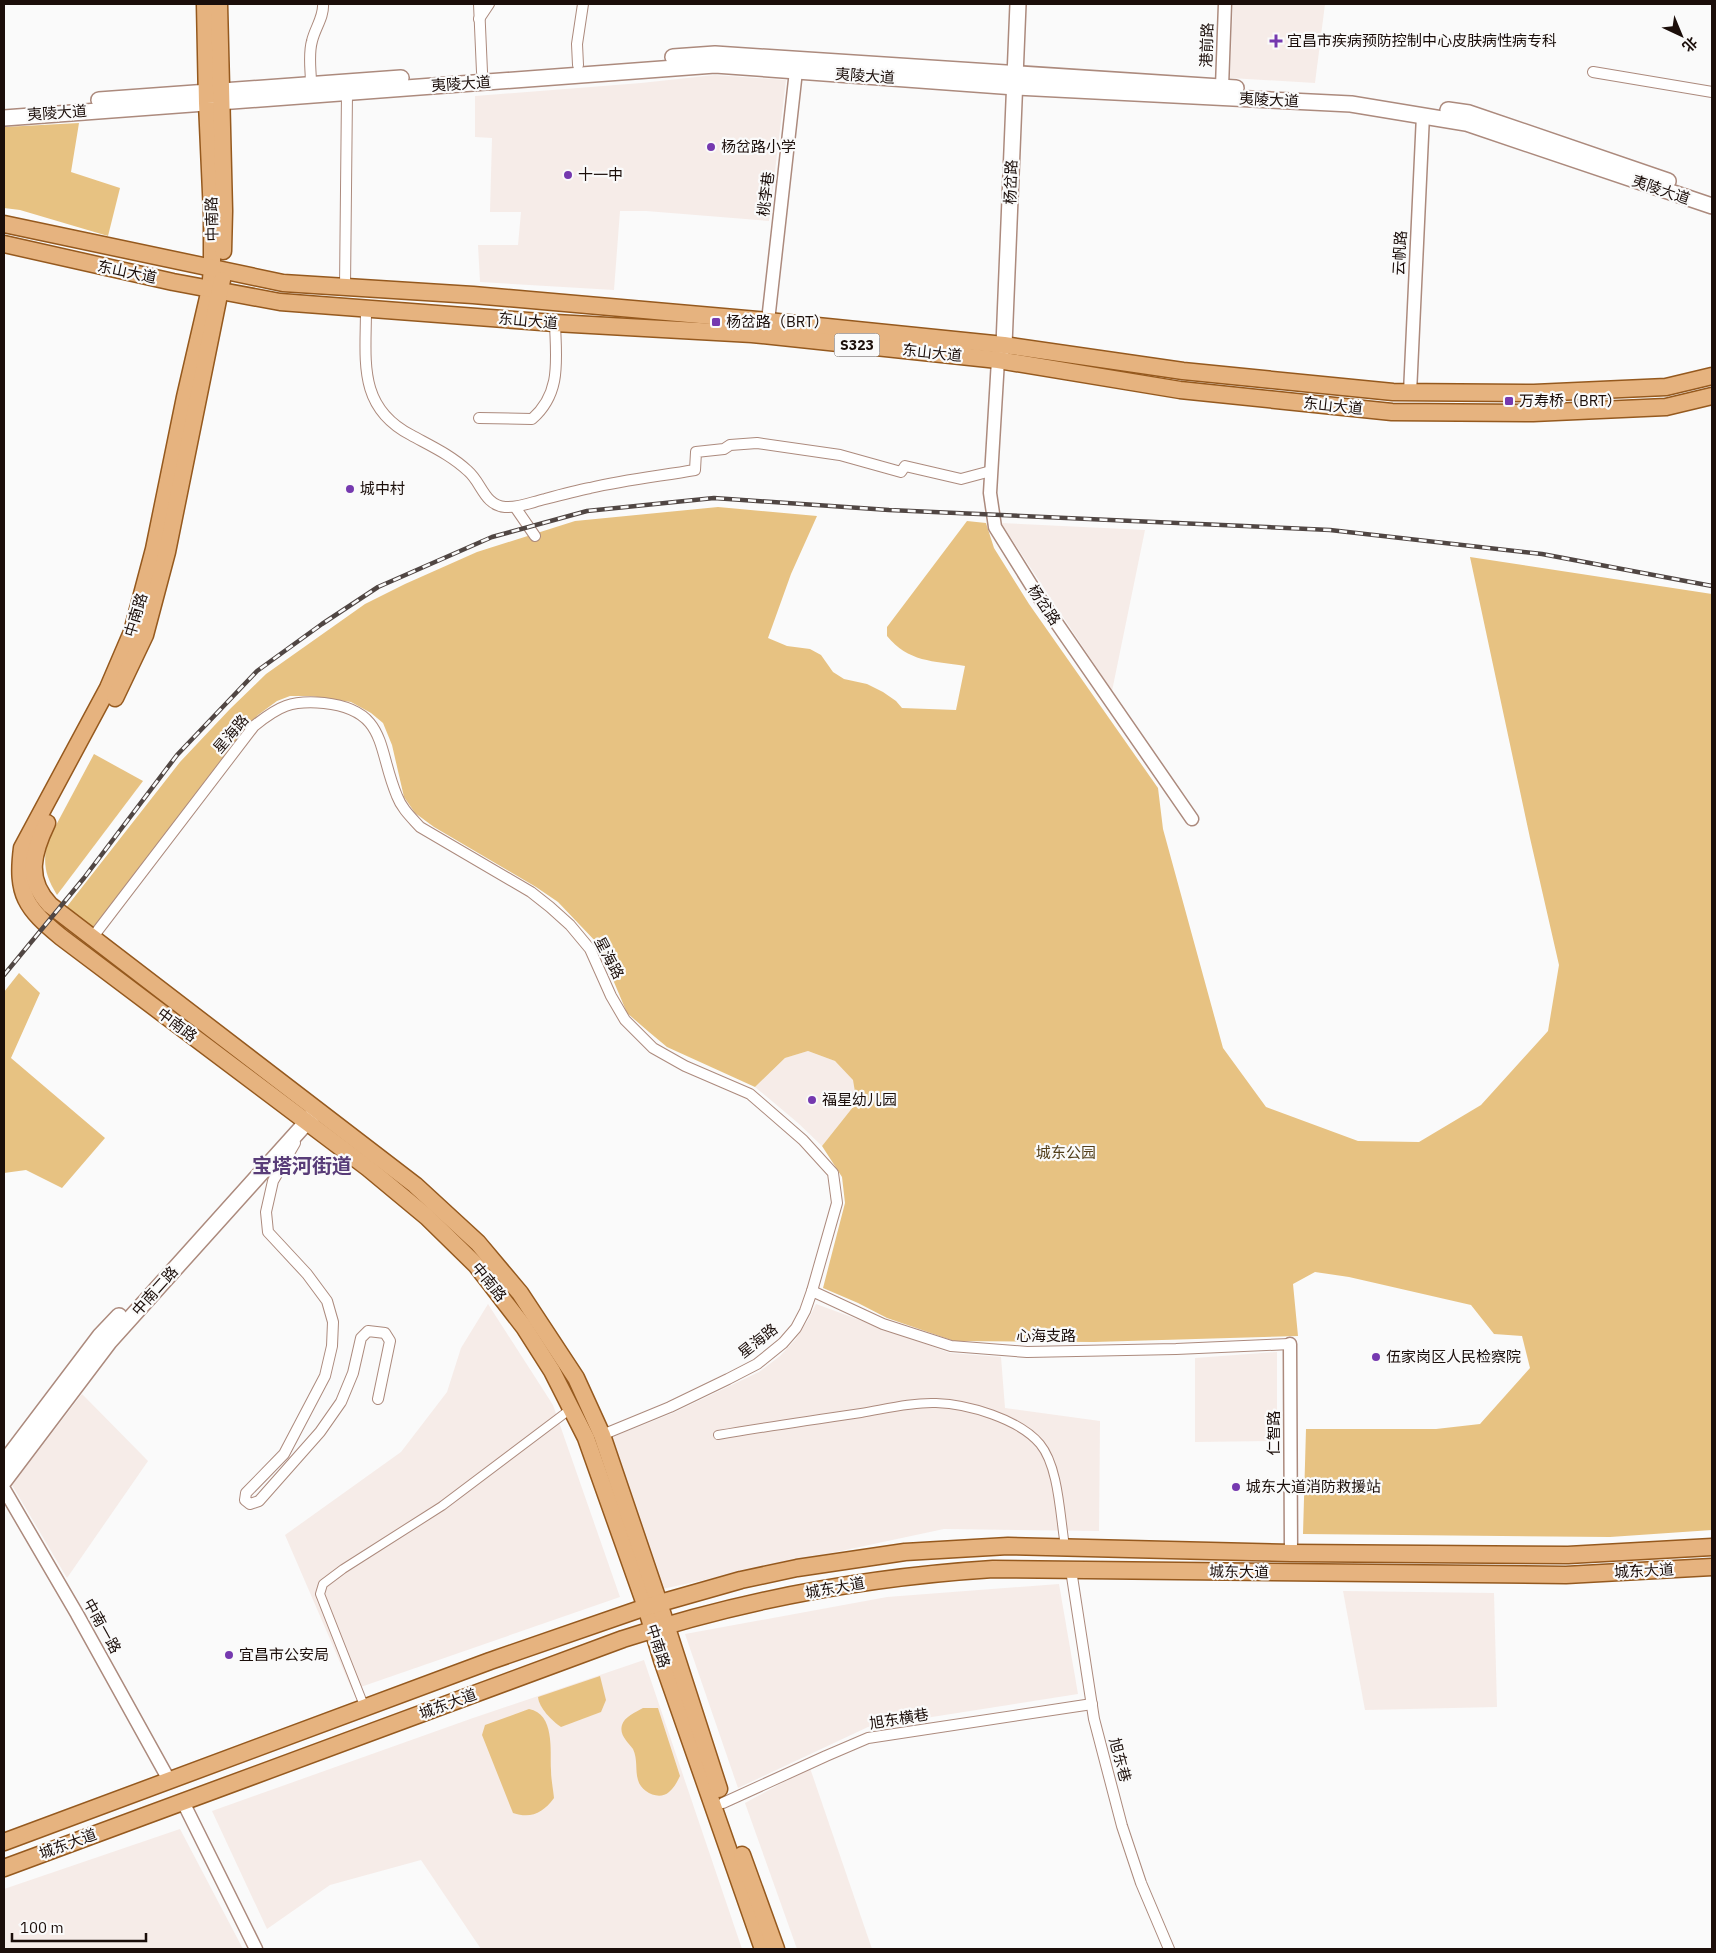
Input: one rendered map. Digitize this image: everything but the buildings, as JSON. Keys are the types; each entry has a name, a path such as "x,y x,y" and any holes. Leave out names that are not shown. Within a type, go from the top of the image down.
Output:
{"main road":[{"name":"中南路","path":"205,4 213,97"},
{"name":"中南路","path":"219,4 213,97 212,215 218,270 216,290 167,552 145,635 118,692 38,841 34,855 35,880 43,898 308,1114 368,1168 427,1217 476,1265 524,1327 552,1371 586,1438 652,1605 776,1949"},
{"name":"杨岔路","path":"1009,4 1011,80"},
{"name":"杨岔路","path":"999,349 1011,80 1018,4"},
{"name":"夷陵大道","path":"4,118 213,97 311,84 714,54 1011,80 1351,104 1466,124 1712,206"},
{"name":"夷陵大道","path":"4,107 347,93 714,65 796,71 1222,87 1352,94 1469,113 1712,195"},
{"name":"东山大道","path":"4,224 283,282 474,295 768,321 1183,371 1410,393 1534,393 1666,387 1712,376"},
{"name":"东山大道","path":"4,244 173,282 280,302 555,323 999,349 1180,390 1392,412 1533,413 1666,407 1712,396"},
{"name":"中南路","path":"216,290 185,397 154,549 132,632 108,688 22,848 21,886 28,904 46,924 308,1114 414,1185 458,1224 496,1265 536,1316 576,1378 602,1435 652,1605"},
{"name":"中南二路","path":"4,1463 100,1336 308,1114"},
{"name":"中南二路","path":"4,1481 109,1342 308,1114"},
{"name":"城东大道","path":"4,1842 490,1660 652,1605 741,1580 797,1568 905,1552 999,1546 1064,1546 1291,1553 1568,1555 1712,1547"},
{"name":"城东大道","path":"4,1868 660,1627 816,1590 948,1572 993,1569 1566,1575 1712,1567"},
{"name":"中南路","path":"660,1627 763,1949"}],"street":[{"path":"311,84 310,53 312,40 322,17 324,4"},
{"path":"478,4 482,72"},
{"path":"479,19 489,4"},
{"path":"578,65 577,44 583,4"},
{"name":"港前路","path":"1222,87 1225,4"},
{"name":"桃李巷","path":"768,321 796,71"},
{"path":"1593,72 1712,92"},
{"path":"345,287 347,93"},
{"name":"云帆路","path":"1410,393 1423,115"},
{"path":"366,309 366,372 372,398 380,411 392,424 442,450 470,472 486,497 494,504 515,507 592,487 695,470 696,452 724,449 730,445 756,443 840,455 901,472 905,466 961,479 991,471"},
{"path":"479,418 532,419 540,412 549,400 554,386 555,323"},
{"name":"杨岔路","path":"999,349 990,493 995,527 1038,596 1192,819"},
{"path":"515,507 535,536"},
{"name":"星海路","path":"92,938 254,726 270,713 285,705 301,701 326,703 347,708 367,718 378,732 398,798 406,813 420,827 531,892 570,925 590,949 611,996 625,1020 653,1048 685,1066 750,1094 803,1140 833,1173 837,1203 812,1291 805,1311 796,1328 783,1343 756,1364 670,1408 602,1435"},
{"path":"308,1114 273,1181 266,1212 268,1232 307,1274 327,1302 333,1322 332,1346 324,1376 284,1454 246,1493 245,1500 250,1504 259,1501 320,1432 341,1402 353,1373 361,1338 368,1331 385,1333 390,1341 378,1399"},
{"name":"心海支路","path":"812,1291 883,1324 951,1346 1026,1352 1176,1349 1290,1344"},
{"name":"仁智路","path":"1290,1344 1291,1553"},
{"path":"718,1435 935,1403 981,1412 1005,1420 1025,1430 1041,1445 1051,1465 1064,1546"},
{"path":"365,1708 320,1594 323,1584 343,1569 442,1506 572,1408"},
{"name":"中南一路","path":"4,1489 77,1614 169,1780"},
{"name":"旭东巷","path":"1071,1570 1094,1719 1122,1826 1141,1883 1169,1949"},
{"name":"旭东横巷","path":"723,1803 868,1738 1092,1704"},
{"path":"183,1802 256,1949"}],"shaded area":[{"name":"宜昌市疾病预防控制中心皮肤病性病专科","path":"1233,4 1325,4 1315,83 1230,78"},
{"path":"715,75 786,80 769,221 646,211 620,211 614,290 480,282 478,245 518,245 521,212 490,212 492,138 475,137 475,96 641,83"},
{"path":"1001,523 1145,530 1112,691"},
{"name":"福星幼儿园","path":"808,1051 835,1061 854,1080 853,1107 822,1146 755,1087 785,1058"},
{"path":"488,1304 553,1405 620,1597 352,1690 285,1535 401,1452 447,1392 461,1348"},
{"path":"816,1304 950,1353 1001,1357 1005,1408 1100,1421 1099,1531 944,1529 662,1589 610,1438 673,1413 759,1372 780,1356 795,1340"},
{"path":"1277,1352 1277,1441 1195,1442 1195,1358"},
{"path":"82,1394 148,1461 67,1578 12,1485"},
{"path":"1059,1584 1078,1694 868,1727 738,1788 685,1634 887,1597"},
{"path":"1343,1591 1494,1593 1497,1707 1365,1710"},
{"path":"644,1660 742,1949 481,1949 421,1860 330,1885 267,1929 212,1811 473,1718"},
{"path":"810,1768 872,1949 797,1949 745,1803"},
{"path":"180,1829 243,1949 4,1949 4,1889"}],"green space":[{"path":"79,123 71,172 120,188 108,236 20,210 4,208 4,127"},
{"name":"城东公园","path":"718,507 817,516 791,574 768,638 787,646 810,649 821,655 833,672 844,679 867,684 883,692 902,708 956,710 965,666 912,656 895,645 887,636 887,627 967,521 986,523 994,548 1029,604 1158,788 1163,829 1223,1048 1266,1107 1358,1141 1419,1142 1481,1105 1548,1031 1559,965 1470,557 1712,594 1712,1530 1610,1537 1303,1534 1306,1429 1436,1429 1480,1424 1530,1368 1522,1336 1494,1334 1471,1305 1349,1277 1315,1272 1293,1284 1298,1336 1094,1342 954,1341 887,1318 823,1288 845,1203 842,1177 822,1146 853,1107 855,1092 853,1080 835,1061 808,1051 785,1058 755,1087 667,1047 627,1013 598,944 558,902 434,827 415,813 404,797 392,745 383,723 371,713 351,702 311,696 290,696 277,701 258,715 244,731 94,931 65,909 180,762 230,709 266,674 365,604 477,552 575,521"},
{"path":"94,754 143,781 57,895 46,870 47,842"},
{"path":"19,973 40,993 11,1058 105,1138 62,1188 26,1170 4,1173 4,992"},
{"path":"600,1676 606,1700 601,1712 561,1727 543,1710 538,1697"},
{"path":"643,1708 658,1708 680,1776 675,1785 665,1795 651,1794 640,1784 637,1776 635,1753 624,1738 621,1729 625,1720"},
{"path":"529,1709 537,1712 547,1725 554,1798 541,1811 531,1815 519,1815 513,1813 482,1735 485,1725"}],"railway":[{"path":"4,975 84,878 177,755 257,671 322,624 378,587 492,537 587,511 714,498 889,510 1330,530 1542,554 1712,586"}],"place":[{"name":"宜昌市疾病预防控制中心皮肤病性病专科","path":"1276,41"},
{"name":"杨岔路小学","path":"711,147"},
{"name":"十一中","path":"568,175"},
{"name":"杨岔路（BRT）","path":"716,322"},
{"name":"万寿桥（BRT）","path":"1509,401"},
{"name":"城中村","path":"350,489"},
{"name":"福星幼儿园","path":"812,1100"},
{"name":"伍家岗区人民检察院","path":"1376,1357"},
{"name":"城东大道消防救援站","path":"1236,1487"},
{"name":"宜昌市公安局","path":"229,1655"}],"district":[{"name":"宝塔河街道","path":"302,1166"}]}
